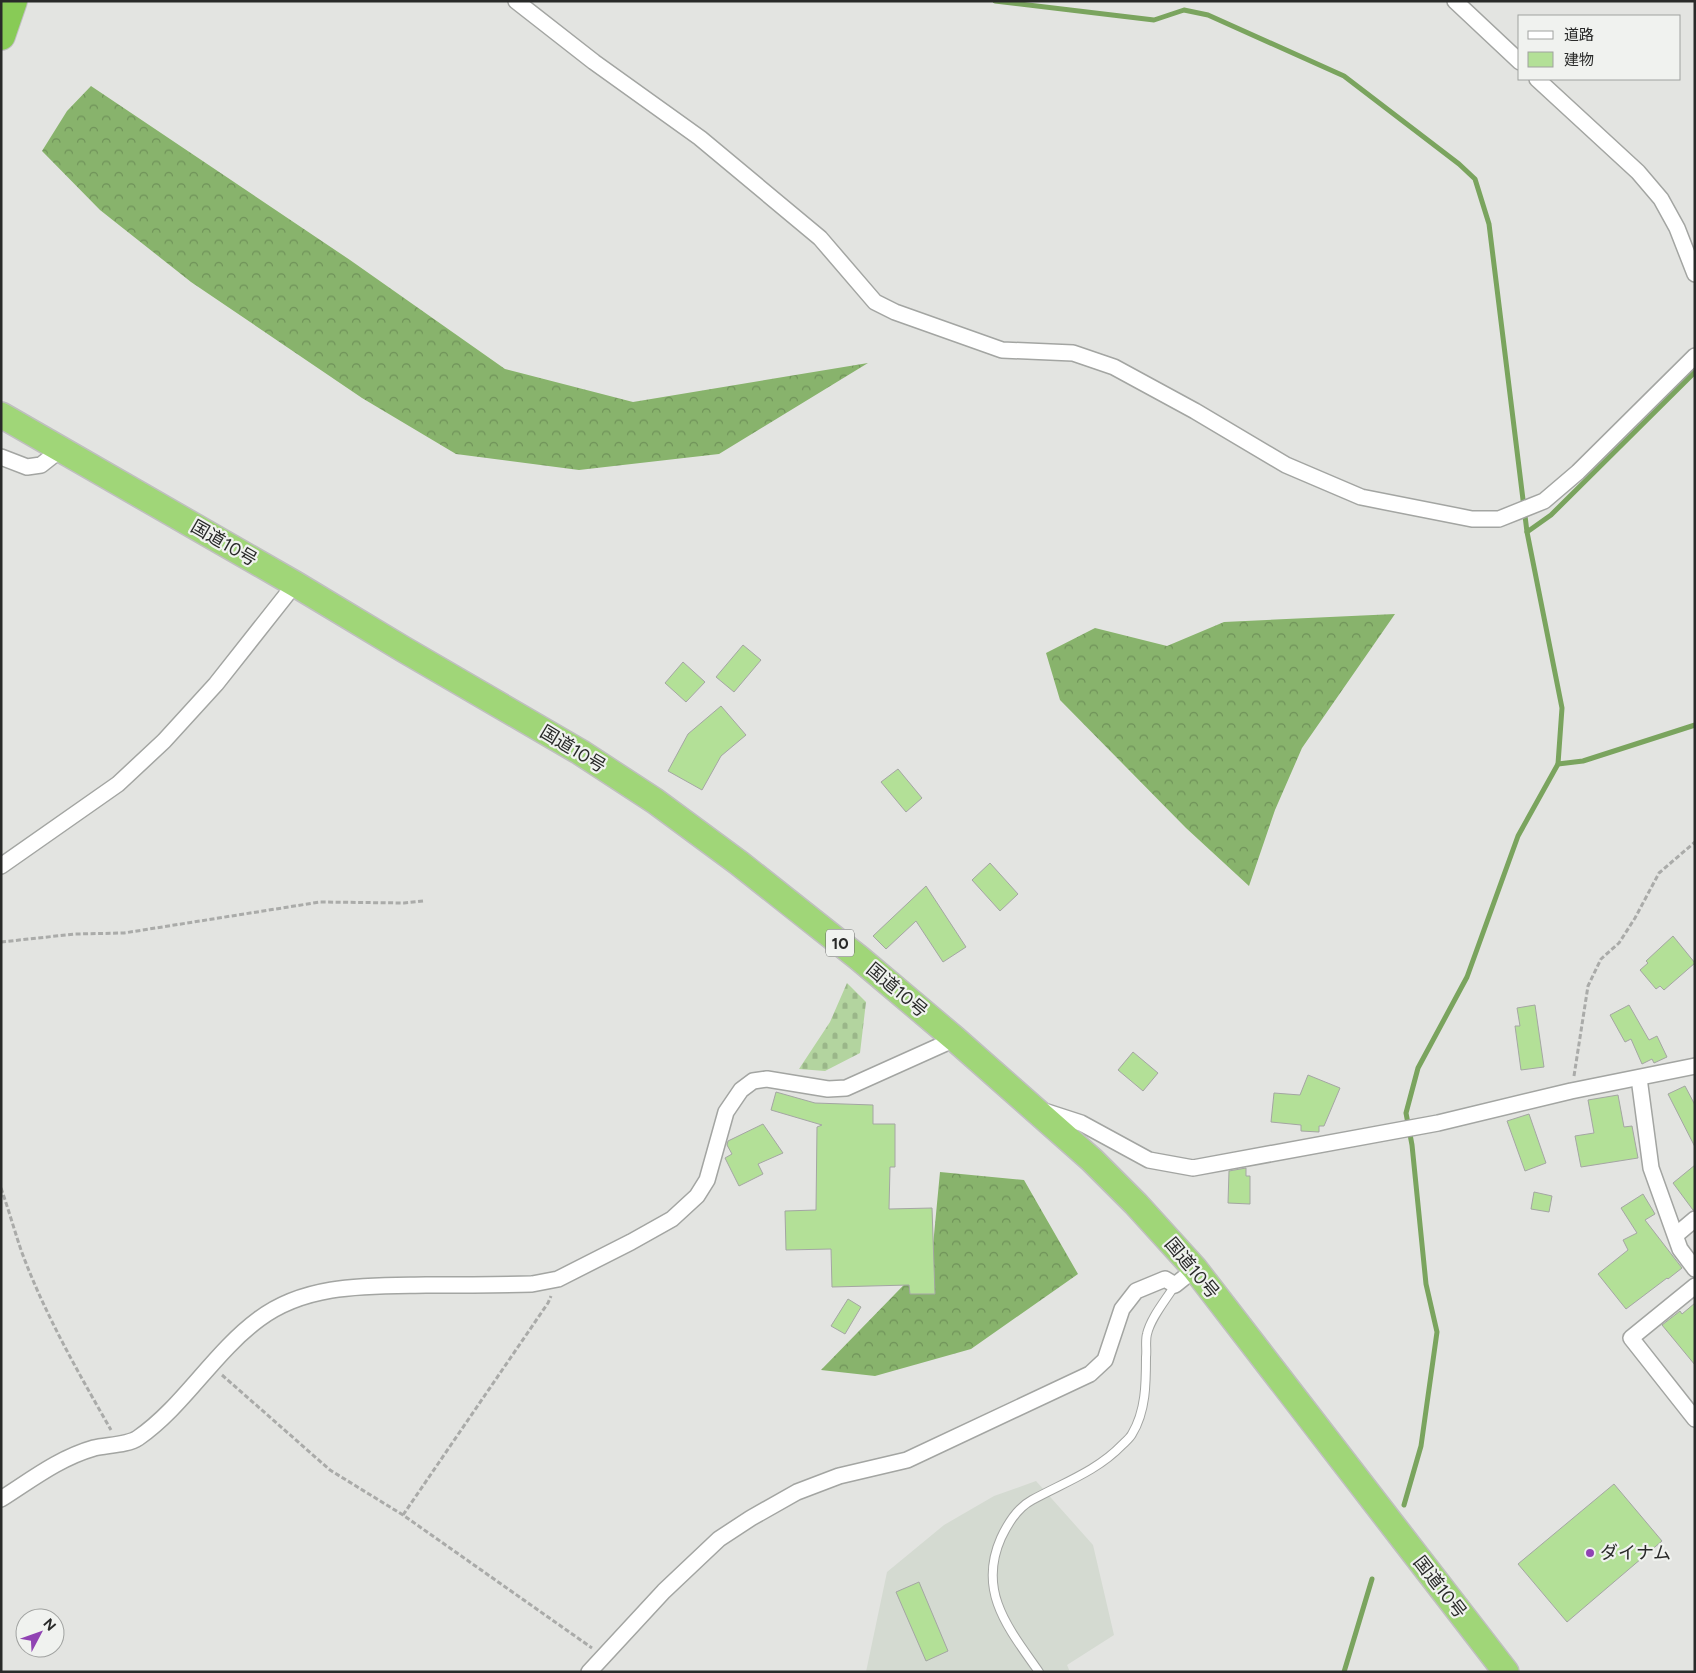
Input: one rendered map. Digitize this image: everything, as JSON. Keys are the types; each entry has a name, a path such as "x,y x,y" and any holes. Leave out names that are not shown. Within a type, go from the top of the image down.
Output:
{"highway":[{"path":"1,36 13,1"},
{"name":"国道10号","path":"1,415 296,584 580,752 655,801 739,863 844,946 1035,1108 1092,1160 1195,1270 1506,1672"}],"street":[{"path":"516,1 594,62 700,138 820,238 875,302 895,312 1002,350 1073,353 1114,367 1286,465 1361,497 1472,519 1499,519 1544,501 1578,472 1695,356"},
{"path":"1455,1 1518,60"},
{"path":"1539,80 1638,172 1661,199 1677,228 1695,274"},
{"path":"1,458 27,467 41,465 60,450"},
{"path":"1,866 118,784 164,741 216,684 296,584"},
{"path":"1,1499 55,1464 93,1448 136,1440 169,1413 237,1338 259,1318 290,1302 322,1291 363,1286 532,1284 558,1279 672,1219 697,1196 707,1180 726,1112 741,1090 753,1081 767,1079 828,1089 846,1088 955,1039"},
{"path":"1035,1108 1081,1123 1149,1160 1193,1168 1438,1123 1571,1091 1695,1066"},
{"path":"1639,1078 1651,1168 1680,1249 1695,1269"},
{"path":"1676,1235 1695,1219"},
{"path":"589,1672 664,1591 718,1540 751,1518 797,1492 839,1476 906,1460 1090,1374 1105,1360 1122,1309 1136,1291 1164,1279 1175,1285 1195,1270"},
{"path":"1695,1286 1631,1338 1695,1419"}],"lane":[{"path":"1038,1672 1015,1638 996,1604 992,1573 996,1550 1007,1525 1018,1511 1030,1501 1102,1463 1132,1435 1142,1411 1146,1383 1147,1334 1175,1285"}],"path":[{"path":"1571,1091 1588,986 1601,959 1619,943 1659,873 1695,842"},
{"path":"1,942 75,934 124,933 320,902 404,903 423,901"},
{"path":"1,1188 21,1250 48,1311 76,1368 118,1443"},
{"path":"403,1515 548,1303 558,1279"},
{"path":"211,1366 330,1470 403,1515 603,1656"}],"shaded area":[{"path":"1036,1481 1093,1545 1114,1635 1067,1665 1070,1672 866,1672 887,1572 944,1525 994,1496"}],"green space":[{"path":"91,86 350,260 505,369 633,402 868,363 719,454 579,470 456,454 362,398 191,282 100,210 42,151 67,111"},
{"path":"1395,614 1302,748 1275,810 1249,886 1186,828 1060,700 1046,653 1095,628 1167,646 1224,622"},
{"path":"847,983 866,1002 860,1053 825,1071 799,1069 830,1022"},
{"path":"940,1172 1024,1180 1078,1274 971,1349 875,1376 821,1370 932,1256"}],"building":[{"path":"743,645 761,660 734,692 716,677"},
{"path":"683,662 705,682 686,702 665,683"},
{"path":"721,706 746,735 721,756 702,790 668,771 688,734"},
{"path":"898,769 922,798 906,812 881,782"},
{"path":"990,863 1018,894 1000,911 972,880"},
{"path":"926,886 966,947 943,962 916,921 886,949 873,936"},
{"path":"1673,936 1695,963 1664,990 1660,986 1656,989 1640,970 1648,963 1646,961"},
{"path":"1535,1005 1544,1067 1521,1070 1515,1026 1520,1026 1517,1008"},
{"path":"1629,1005 1649,1040 1657,1036 1667,1057 1654,1063 1652,1059 1642,1064 1631,1039 1625,1042 1610,1015"},
{"path":"1133,1052 1158,1073 1143,1091 1118,1070"},
{"path":"1308,1075 1340,1088 1324,1126 1319,1126 1319,1132 1301,1131 1301,1125 1271,1122 1274,1093 1300,1095"},
{"path":"1685,1086 1695,1105 1695,1147 1668,1094"},
{"path":"776,1092 815,1103 873,1105 873,1124 895,1124 895,1167 890,1167 889,1209 932,1208 935,1294 910,1294 909,1285 832,1287 831,1249 786,1250 785,1211 816,1210 817,1127 822,1125 771,1110"},
{"path":"1618,1095 1624,1127 1632,1126 1638,1158 1581,1167 1575,1136 1594,1133 1588,1100"},
{"path":"1529,1114 1546,1163 1525,1171 1507,1121"},
{"path":"763,1124 783,1153 758,1164 763,1174 739,1186 725,1158 732,1154 727,1145 728,1141"},
{"path":"1695,1165 1695,1210 1693,1210 1673,1183"},
{"path":"1246,1168 1246,1176 1250,1176 1250,1204 1228,1203 1229,1171"},
{"path":"1534,1192 1552,1196 1549,1212 1531,1209"},
{"path":"1643,1194 1655,1214 1645,1220 1682,1268 1626,1309 1598,1274 1628,1250 1623,1240 1637,1233 1621,1208"},
{"path":"848,1299 861,1307 845,1334 831,1326"},
{"path":"1695,1303 1695,1365 1662,1325 1680,1311 1682,1314"},
{"name":"ダイナム","path":"1614,1484 1662,1541 1567,1622 1518,1564"},
{"path":"919,1582 948,1651 926,1661 896,1592"}],"waterway":[{"path":"995,1 1154,20 1184,10 1208,15 1344,76 1459,164 1475,179 1489,224 1527,532 1562,708 1558,764 1518,836 1467,977 1418,1068 1406,1113 1412,1145 1426,1284 1437,1332 1421,1446 1404,1505"},
{"path":"1527,532 1551,515 1695,372"},
{"path":"1558,764 1583,761 1695,725"},
{"path":"1344,1672 1372,1579"}],"place":[{"name":"ダイナム","path":"1590,1553"}]}
